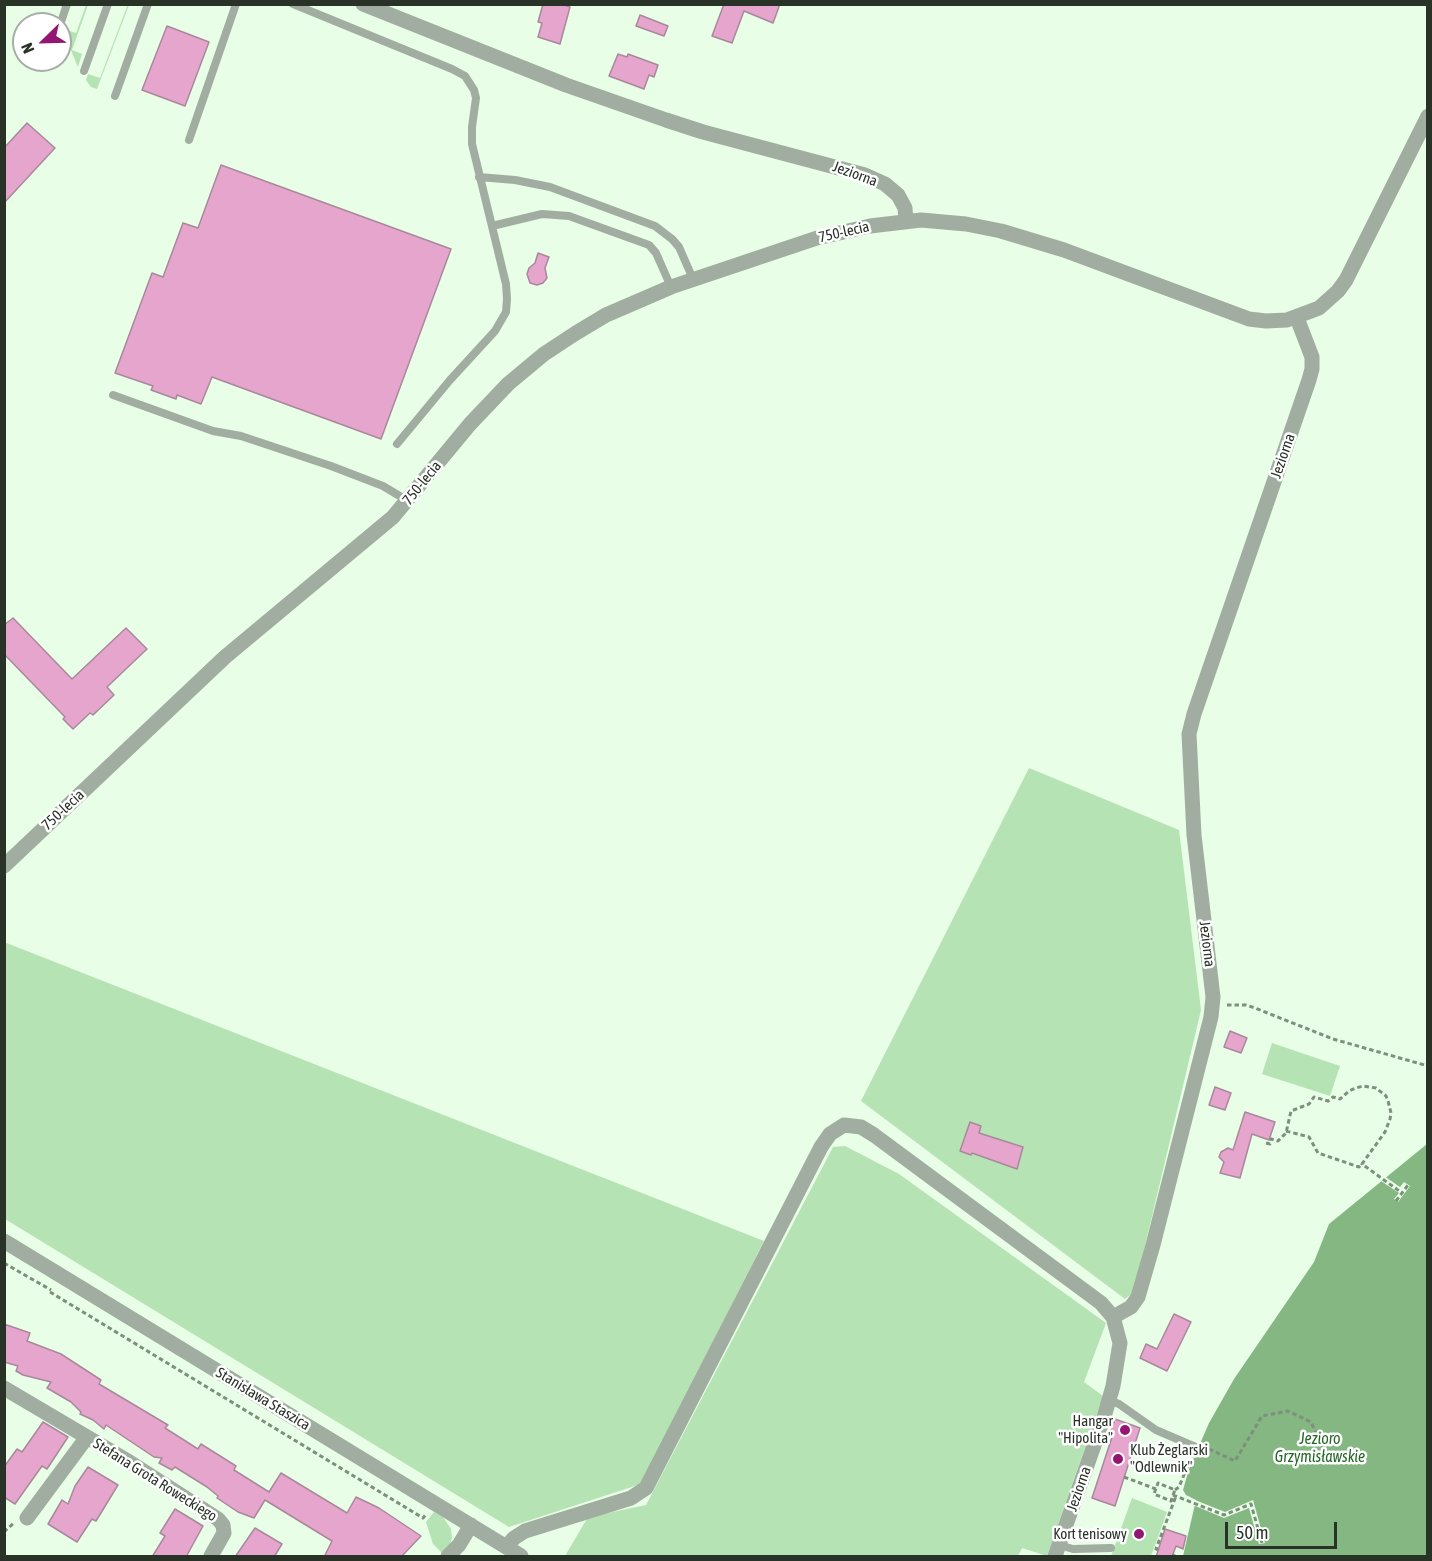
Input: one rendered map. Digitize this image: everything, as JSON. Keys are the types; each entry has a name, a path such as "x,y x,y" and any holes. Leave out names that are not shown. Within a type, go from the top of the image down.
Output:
{"street":[{"name":"Jeziorna","path":"363,4 566,86 703,132 864,175 885,184 898,195 905,208 906,221"},
{"path":"906,221 951,222 1001,231 1064,250 1249,319 1276,321 1297,318 1314,311 1329,300 1346,280 1428,116"},
{"name":"750-lecia","path":"4,866 219,662 371,537 408,501 496,395 531,364 590,324 671,287 834,233 906,221"},
{"name":"Jeziorna","path":"1057,1551 1109,1400 1120,1343 1113,1317 1131,1308 1138,1297 1154,1245 1213,1006 1194,835 1189,734 1312,369 1312,357 1297,318"},
{"path":"507,1546 514,1538 525,1532 631,1498 646,1488 825,1140 844,1125 861,1127 874,1135 1101,1303 1113,1317"},
{"name":"Stanisława Staszica","path":"6,1253 507,1546 521,1557"},
{"name":"Stefana Grota Roweckiego","path":"4,1388 87,1437 221,1522 224,1533 211,1557"},
{"name":"Stefana Grota Roweckiego","path":"27,1518 87,1437"},
{"path":"448,1557 459,1545 471,1525"}],"lane":[{"path":"84,72 108,4"},
{"path":"115,96 148,4"},
{"path":"189,140 236,4"},
{"path":"293,4 452,69 465,76 476,98 471,136 506,284 506,312 501,323 397,444"},
{"path":"479,177 523,181 550,187 655,226 679,247 693,279"},
{"path":"492,226 542,214 569,216 649,245 656,253 671,287"},
{"path":"113,395 213,431 241,436 331,466 383,486 408,501"},
{"path":"1109,1400 1119,1404 1156,1430 1196,1448"},
{"path":"1057,1551 1069,1548 1111,1548"}],"path":[{"path":"1213,1006 1246,1005 1333,1039 1428,1066"},
{"path":"1266,1143 1270,1144 1271,1139 1278,1141 1286,1131 1291,1111 1305,1106 1314,1097 1328,1101 1333,1098 1340,1100 1356,1088 1363,1086 1376,1088 1386,1096 1391,1113 1385,1132 1359,1167 1318,1153 1309,1137 1286,1131"},
{"path":"1362,1164 1402,1193"},
{"path":"1396,1201 1408,1185"},
{"path":"6,1253 50,1292 423,1518 430,1509"},
{"path":"50,1292 53,1286"},
{"path":"1208,1447 1213,1452 1235,1461 1262,1416 1288,1411 1311,1422 1323,1449"},
{"path":"1158,1550 1156,1549 1175,1490 1179,1487 1196,1448"},
{"path":"1124,1477 1156,1489"},
{"path":"1174,1496 1171,1501 1154,1494 1158,1483 1175,1490"},
{"path":"1174,1496 1224,1515 1251,1504 1262,1543"}],"shaded area":[{"path":"128,4 97,89 91,87 86,80 88,74 100,78"},
{"path":"86,5 88,5 72,50 72,32 76,33"},
{"path":"72,50 82,54 78,67 72,53"},
{"path":"1029,768 1179,830 1201,1010 1134,1292 1125,1299 861,1101"},
{"path":"4,942 764,1241 641,1484 509,1527 5,1219"},
{"path":"1272,1043 1340,1066 1330,1096 1262,1074"},
{"path":"845,1146 899,1174 1106,1323 1084,1382 1103,1396 1047,1556 1022,1548 1018,1556 565,1556 588,1517 646,1505 833,1147"},
{"name":"Kort tenisowy","path":"1132,1498 1167,1512 1151,1556 1111,1556"},
{"path":"434,1512 443,1517 451,1529 450,1544 442,1553 433,1544 426,1522"}],"water":[{"name":"Jezioro Grzymisławskie","path":"1427,1144 1427,1556 1183,1556 1196,1500 1186,1495 1183,1490 1189,1469 1209,1423 1234,1379 1314,1262 1329,1224"}],"pier":[{"path":"1384,1176 1400,1187 1404,1182 1410,1186 1398,1202 1394,1199 1399,1193 1381,1181"},
{"path":"1185,1496 1225,1512 1253,1500 1265,1543 1259,1544 1249,1508 1224,1518 1193,1505 1190,1507 1192,1502 1184,1498"}],"building":[{"path":"543,4 561,4 570,7 560,44 538,37 542,23 538,22"},
{"path":"724,4 780,4 773,23 744,11 732,43 712,36"},
{"path":"640,15 668,26 664,36 636,26"},
{"path":"167,26 209,42 185,106 142,90"},
{"path":"618,54 627,57 628,54 658,65 654,77 649,75 644,89 609,76"},
{"path":"27,123 55,148 4,203 4,148"},
{"path":"221,165 451,249 381,439 212,377 201,404 177,395 176,399 151,390 153,386 115,373 152,273 163,277 183,223 198,228"},
{"path":"538,253 549,257 545,268 547,278 543,283 537,285 530,283 527,274 529,268 535,263"},
{"path":"13,618 72,679 126,628 147,649 107,687 114,695 93,715 90,713 73,729 63,719 65,717 4,654 4,625"},
{"path":"1230,1031 1247,1038 1241,1053 1224,1047"},
{"path":"1215,1087 1231,1093 1225,1110 1209,1105"},
{"path":"1245,1112 1275,1122 1269,1140 1252,1134 1240,1178 1220,1173 1224,1162 1219,1157 1221,1152 1228,1148 1233,1150"},
{"path":"970,1122 981,1126 979,1133 1023,1147 1017,1169 960,1151"},
{"path":"1174,1314 1191,1322 1167,1371 1140,1358 1146,1344 1157,1349"},
{"path":"4,1324 30,1333 27,1341 61,1354 101,1380 99,1384 168,1425 165,1428 198,1449 201,1444 236,1466 234,1470 269,1492 281,1473 347,1513 356,1497 379,1508 421,1536 401,1557 324,1557 332,1541 265,1500 254,1518 238,1512 217,1498 218,1496 207,1487 175,1467 172,1470 159,1463 162,1458 154,1457 106,1425 104,1429 93,1420 80,1414 81,1412 71,1402 47,1388 51,1382 16,1371 18,1366 4,1362"},
{"name":"Klub Żeglarski \"Odlewnik\"","path":"1115,1419 1140,1428 1115,1506 1092,1498 1113,1434 1110,1433"},
{"path":"43,1422 68,1437 47,1469 42,1466 15,1504 4,1497 4,1467 17,1449 22,1452"},
{"path":"88,1467 118,1485 96,1521 92,1519 77,1542 48,1524 62,1500 68,1504 75,1486"},
{"path":"175,1509 203,1526 186,1557 152,1557 165,1536 160,1533"},
{"path":"255,1528 282,1544 274,1557 235,1557"},
{"path":"1165,1529 1186,1536 1183,1549 1176,1546 1172,1557 1156,1557"}],"place":[{"name":"Hangar \"Hipolita\"","path":"1125,1430"},
{"name":"Klub Żeglarski \"Odlewnik\"","path":"1118,1459"},
{"name":"Kort tenisowy","path":"1139,1534"}]}
